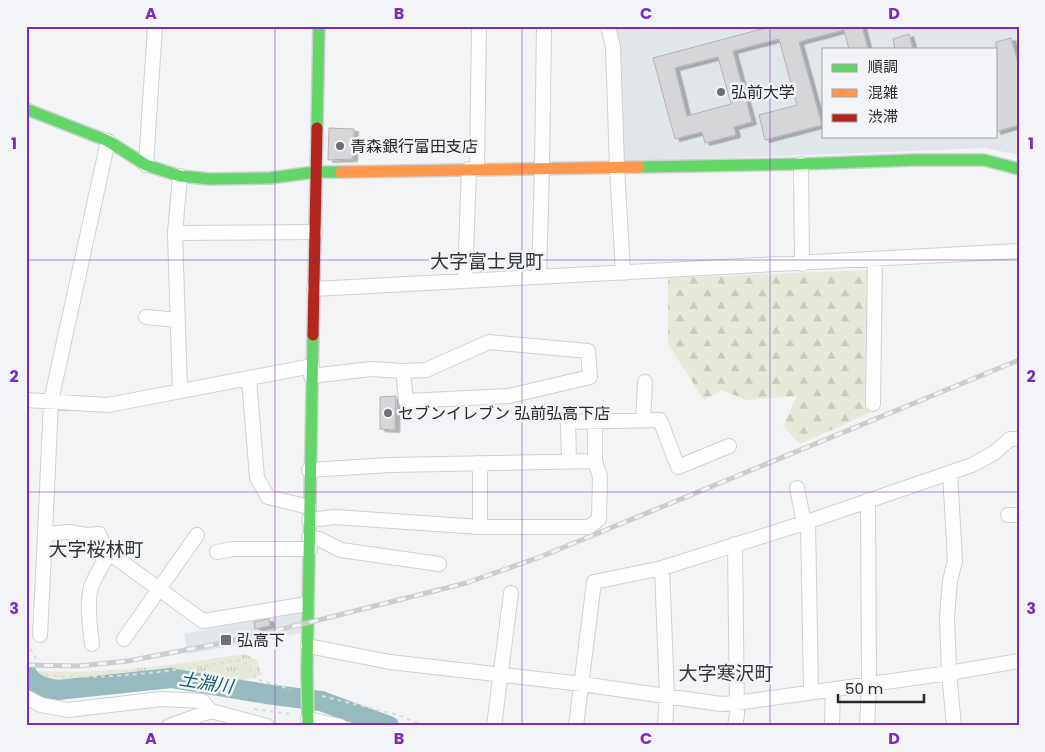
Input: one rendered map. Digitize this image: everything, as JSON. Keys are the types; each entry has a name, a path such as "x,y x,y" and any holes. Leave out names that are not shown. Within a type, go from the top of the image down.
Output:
{"street":[{"path":"146,165 155,26"},
{"path":"319,26 309,470 308,719 340,726"},
{"path":"465,281 473,169 479,26"},
{"path":"539,277 544,26"},
{"path":"608,26 613,47 623,273"},
{"path":"26,109 108,141 146,165 180,176 210,179 270,178 315,172 801,164 914,160 984,160 1019,169"},
{"path":"40,635 51,401 108,141"},
{"path":"801,164 802,264"},
{"path":"180,176 175,233 180,391"},
{"path":"175,233 315,232"},
{"path":"314,289 1019,251"},
{"path":"873,404 875,259"},
{"path":"146,317 177,320"},
{"path":"26,400 108,405 249,379 312,371 371,369 403,372 426,370 489,342 588,351 590,377 509,396 406,401 403,372"},
{"path":"249,379 257,478 268,497 309,514 480,527 589,527 599,519 600,477 595,461 595,421"},
{"path":"644,420 645,382"},
{"path":"569,461 568,422 660,420 678,467 729,446"},
{"path":"576,726 594,582 662,568 806,522 950,473 994,453 1010,439 1019,439"},
{"path":"309,470 390,465 595,461"},
{"path":"480,463 480,527"},
{"path":"950,473 955,561 950,581 947,616 949,674 954,726"},
{"path":"797,488 806,522 811,692"},
{"path":"867,726 869,684 868,500"},
{"path":"45,534 69,532 86,535 99,534 108,556"},
{"path":"124,639 197,535"},
{"path":"217,552 232,549 271,550 310,543 319,539 341,550 439,564"},
{"path":"735,544 737,715 735,726"},
{"path":"108,556 115,557 203,621 307,604"},
{"path":"92,644 89,622 90,589 108,556"},
{"path":"662,568 667,696 665,726"},
{"path":"494,726 499,675 511,593"},
{"path":"308,646 390,662 582,684 721,704 949,674 1019,662"},
{"path":"832,726 833,690"},
{"path":"26,697 41,705 68,710 161,699 202,701 211,711 267,726"},
{"path":"169,726 211,711"}],"path":[{"path":"26,642 37,660"},
{"path":"45,675 77,678 126,675 241,661 248,665 256,679 398,715 425,726"},
{"path":"26,721 30,726"}],"shaded area":[{"name":"弘前大学","path":"613,26 1019,26 1019,155 986,148 624,162"},
{"name":"弘高下","path":"302,608 302,633 188,654 184,634 243,622 247,616"}],"green space":[{"path":"871,270 869,413 800,444 783,426 797,396 746,400 722,390 704,400 668,344 668,278"},
{"path":"245,654 257,660 262,675 240,681 164,674 68,681 39,676 37,671 115,670"}],"building":[{"path":"773,26 862,26 868,48 849,48 844,30 799,42 822,125 765,140 759,115 797,105 779,39 733,51 752,122 734,127 736,135 705,143 702,132 675,139 653,58","holes":["718,57 731,104 687,116 675,68"]},
{"path":"909,34 913,48 895,48 893,39"},
{"path":"1011,38 1019,66 1019,125 998,131 998,48 996,48 996,42"},
{"name":"青森銀行富田支店","path":"329,128 354,129 353,159 328,160"},
{"name":"セブンイレブン 弘前弘高下店","path":"396,396 395,430 380,429 380,397"},
{"path":"269,619 270,626 255,629 254,622"}],"waterway":[{"name":"土淵川","path":"26,672 35,683 58,690 171,678 321,701 389,726"}],"railway":[{"path":"26,665 79,666 128,661 222,643 466,583 540,557 1019,360"}],"traffic: fast":[{"path":"317,128 319,26"},
{"path":"26,109 108,141 146,165 180,176 210,179 270,178 315,172 341,172"},
{"path":"639,167 984,160 1019,169"},
{"path":"308,726 307,671 313,335"}],"traffic: slow":[{"path":"341,172 639,167"}],"traffic: jam":[{"path":"313,335 317,128"}],"place":[{"name":"弘前大学","path":"721,92"},
{"name":"青森銀行富田支店","path":"340,146"},
{"name":"セブンイレブン 弘前弘高下店","path":"388,413"},
{"name":"弘高下","path":"226,640"}],"district":[{"name":"大字富士見町","path":"487,261"},
{"name":"大字桜林町","path":"96,549"},
{"name":"大字寒沢町","path":"726,673"}]}
